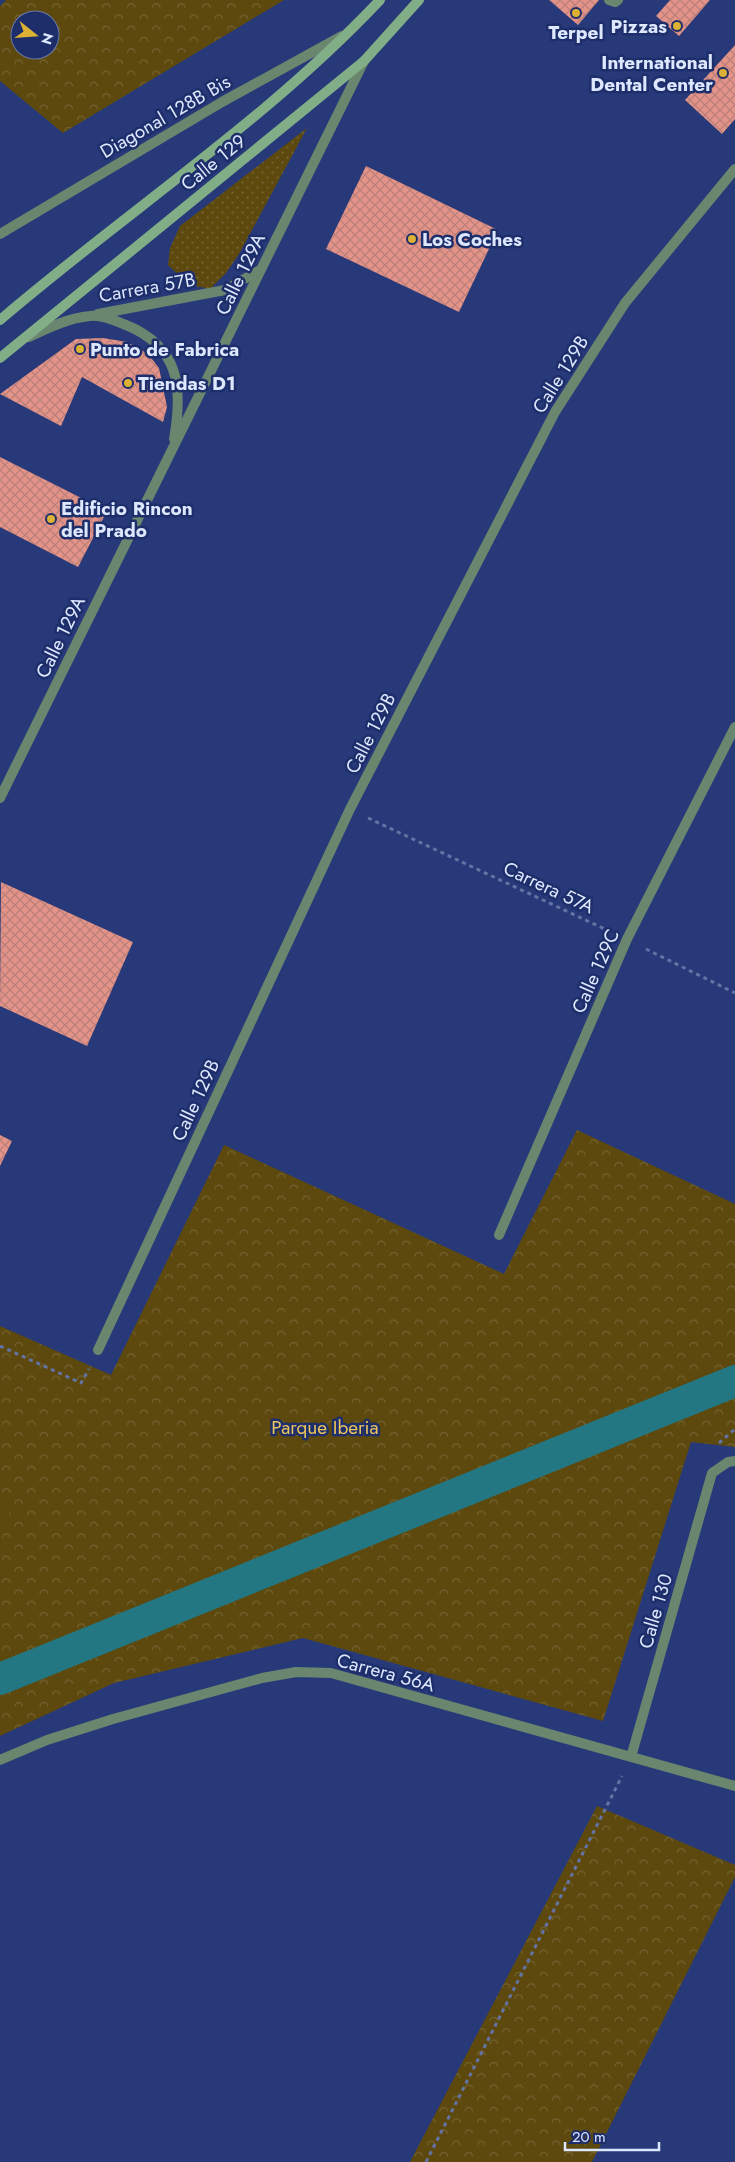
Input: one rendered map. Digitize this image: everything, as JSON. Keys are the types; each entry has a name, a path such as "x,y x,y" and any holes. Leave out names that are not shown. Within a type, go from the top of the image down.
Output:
{"main road":[{"name":"Calle 129","path":"0,320 265,108 350,32 380,0"},
{"name":"Calle 129","path":"0,358 364,61 419,0"}],"street":[{"path":"608,0 615,2 618,0"},
{"name":"Diagonal 128B Bis","path":"0,234 222,102 350,32"},
{"name":"Calle 129A","path":"0,798 364,61"},
{"name":"Calle 129B","path":"98,1350 350,809 555,412 625,304 735,169"},
{"name":"Carrera 57B","path":"92,315 225,290 244,281 262,268"},
{"name":"Calle 129","path":"19,342 52,326 92,315 113,320 135,329 156,344 172,364 178,382 179,412 172,452"},
{"name":"Calle 129C","path":"499,1235 627,939 735,727"},
{"name":"Calle 130","path":"631,1758 712,1474 728,1462 735,1461"},
{"name":"Carrera 56A","path":"0,1760 47,1740 113,1719 262,1678 296,1672 331,1673 735,1786"}],"path":[{"name":"Carrera 57A","path":"350,809 627,939 735,993"},
{"path":"0,1346 82,1383 98,1350"},
{"path":"426,2162 631,1758"}],"green space":[{"path":"6,0 284,0 63,133 0,81 0,6"},
{"path":"307,128 239,254 226,273 211,288 197,286 182,278 168,265 170,248 180,226"},
{"name":"Parque Iberia","path":"577,1130 735,1204 735,1447 691,1442 603,1721 303,1638 114,1683 0,1736 0,1326 111,1375 224,1145 504,1274"},
{"path":"0,1496 13,1500 0,1544"},
{"path":"597,1806 735,1865 735,1877 592,2162 410,2162"}],"building":[{"name":"Terpel","path":"549,0 599,0 578,25"},
{"name":"Pizzas","path":"670,0 710,0 679,36 656,16"},
{"name":"International Dental Center","path":"735,45 735,119 722,134 685,100"},
{"name":"Los Coches","path":"366,166 498,230 459,312 326,249"},
{"path":"103,338 127,342 148,354 159,368 167,407 163,422 82,377 61,426 0,394 76,339"},
{"name":"Edificio Rincon del Prado","path":"0,457 107,511 78,567 0,527"},
{"path":"1,882 133,942 87,1046 0,1006"},
{"path":"0,1135 12,1141 0,1166"}],"waterway":[{"path":"0,1679 735,1381"}],"place":[{"name":"Terpel","path":"576,13"},
{"name":"Pizzas","path":"677,26"},
{"name":"International Dental Center","path":"723,73"},
{"name":"Los Coches","path":"412,239"},
{"name":"Punto de Fabrica","path":"80,349"},
{"name":"Tiendas D1","path":"128,383"},
{"name":"Edificio Rincon del Prado","path":"51,519"}]}
